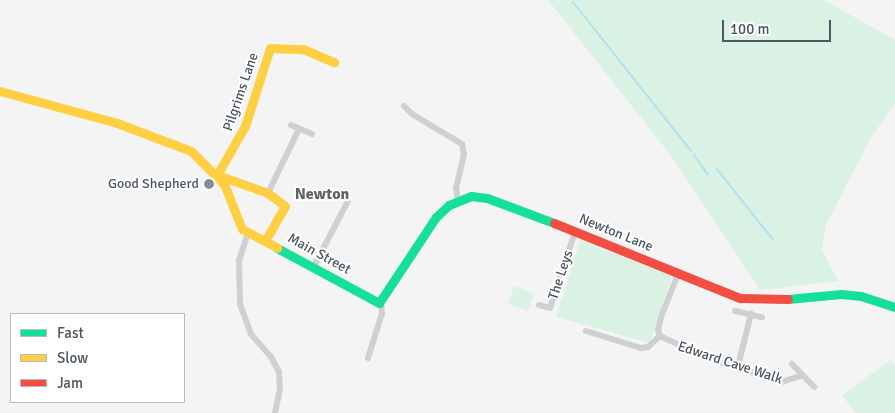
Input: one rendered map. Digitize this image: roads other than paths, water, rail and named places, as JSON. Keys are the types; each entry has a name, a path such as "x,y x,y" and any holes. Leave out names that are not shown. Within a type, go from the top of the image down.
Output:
{"street":[{"name":"Pilgrims Lane","path":"218,175 245,126 261,69 270,48 303,49 334,62"},
{"path":"0,91 164,139 191,151 218,175 224,184 236,222 248,233 238,260 240,304 251,334 276,364 279,372 280,389 275,413"},
{"path":"368,358 382,313 378,302 436,217 458,200 456,188 464,154 462,144 404,106"},
{"path":"291,125 312,134"},
{"path":"268,193 299,129"},
{"path":"218,175 268,193 285,206 265,241"},
{"name":"Newton Lane","path":"458,200 471,196 487,198 740,298 765,300 841,294 861,296 895,307"},
{"path":"314,266 348,201"},
{"name":"The Leys","path":"539,305 550,308 575,232"},
{"name":"Main Street","path":"248,233 314,266 378,302"},
{"path":"586,331 641,348 648,347 660,336 660,324 678,274"},
{"path":"735,311 762,317"},
{"path":"738,366 751,314"},
{"name":"Edward Cave Walk","path":"660,336 668,342 710,359 738,366 780,382 801,376"},
{"path":"792,364 814,388"}],"waterway":[{"path":"573,2 691,151"},
{"path":"694,155 708,175"},
{"path":"717,169 773,240"}],"place":[{"name":"Good Shepherd","path":"209,184"}],"district":[{"name":"Newton","path":"322,194"}]}
